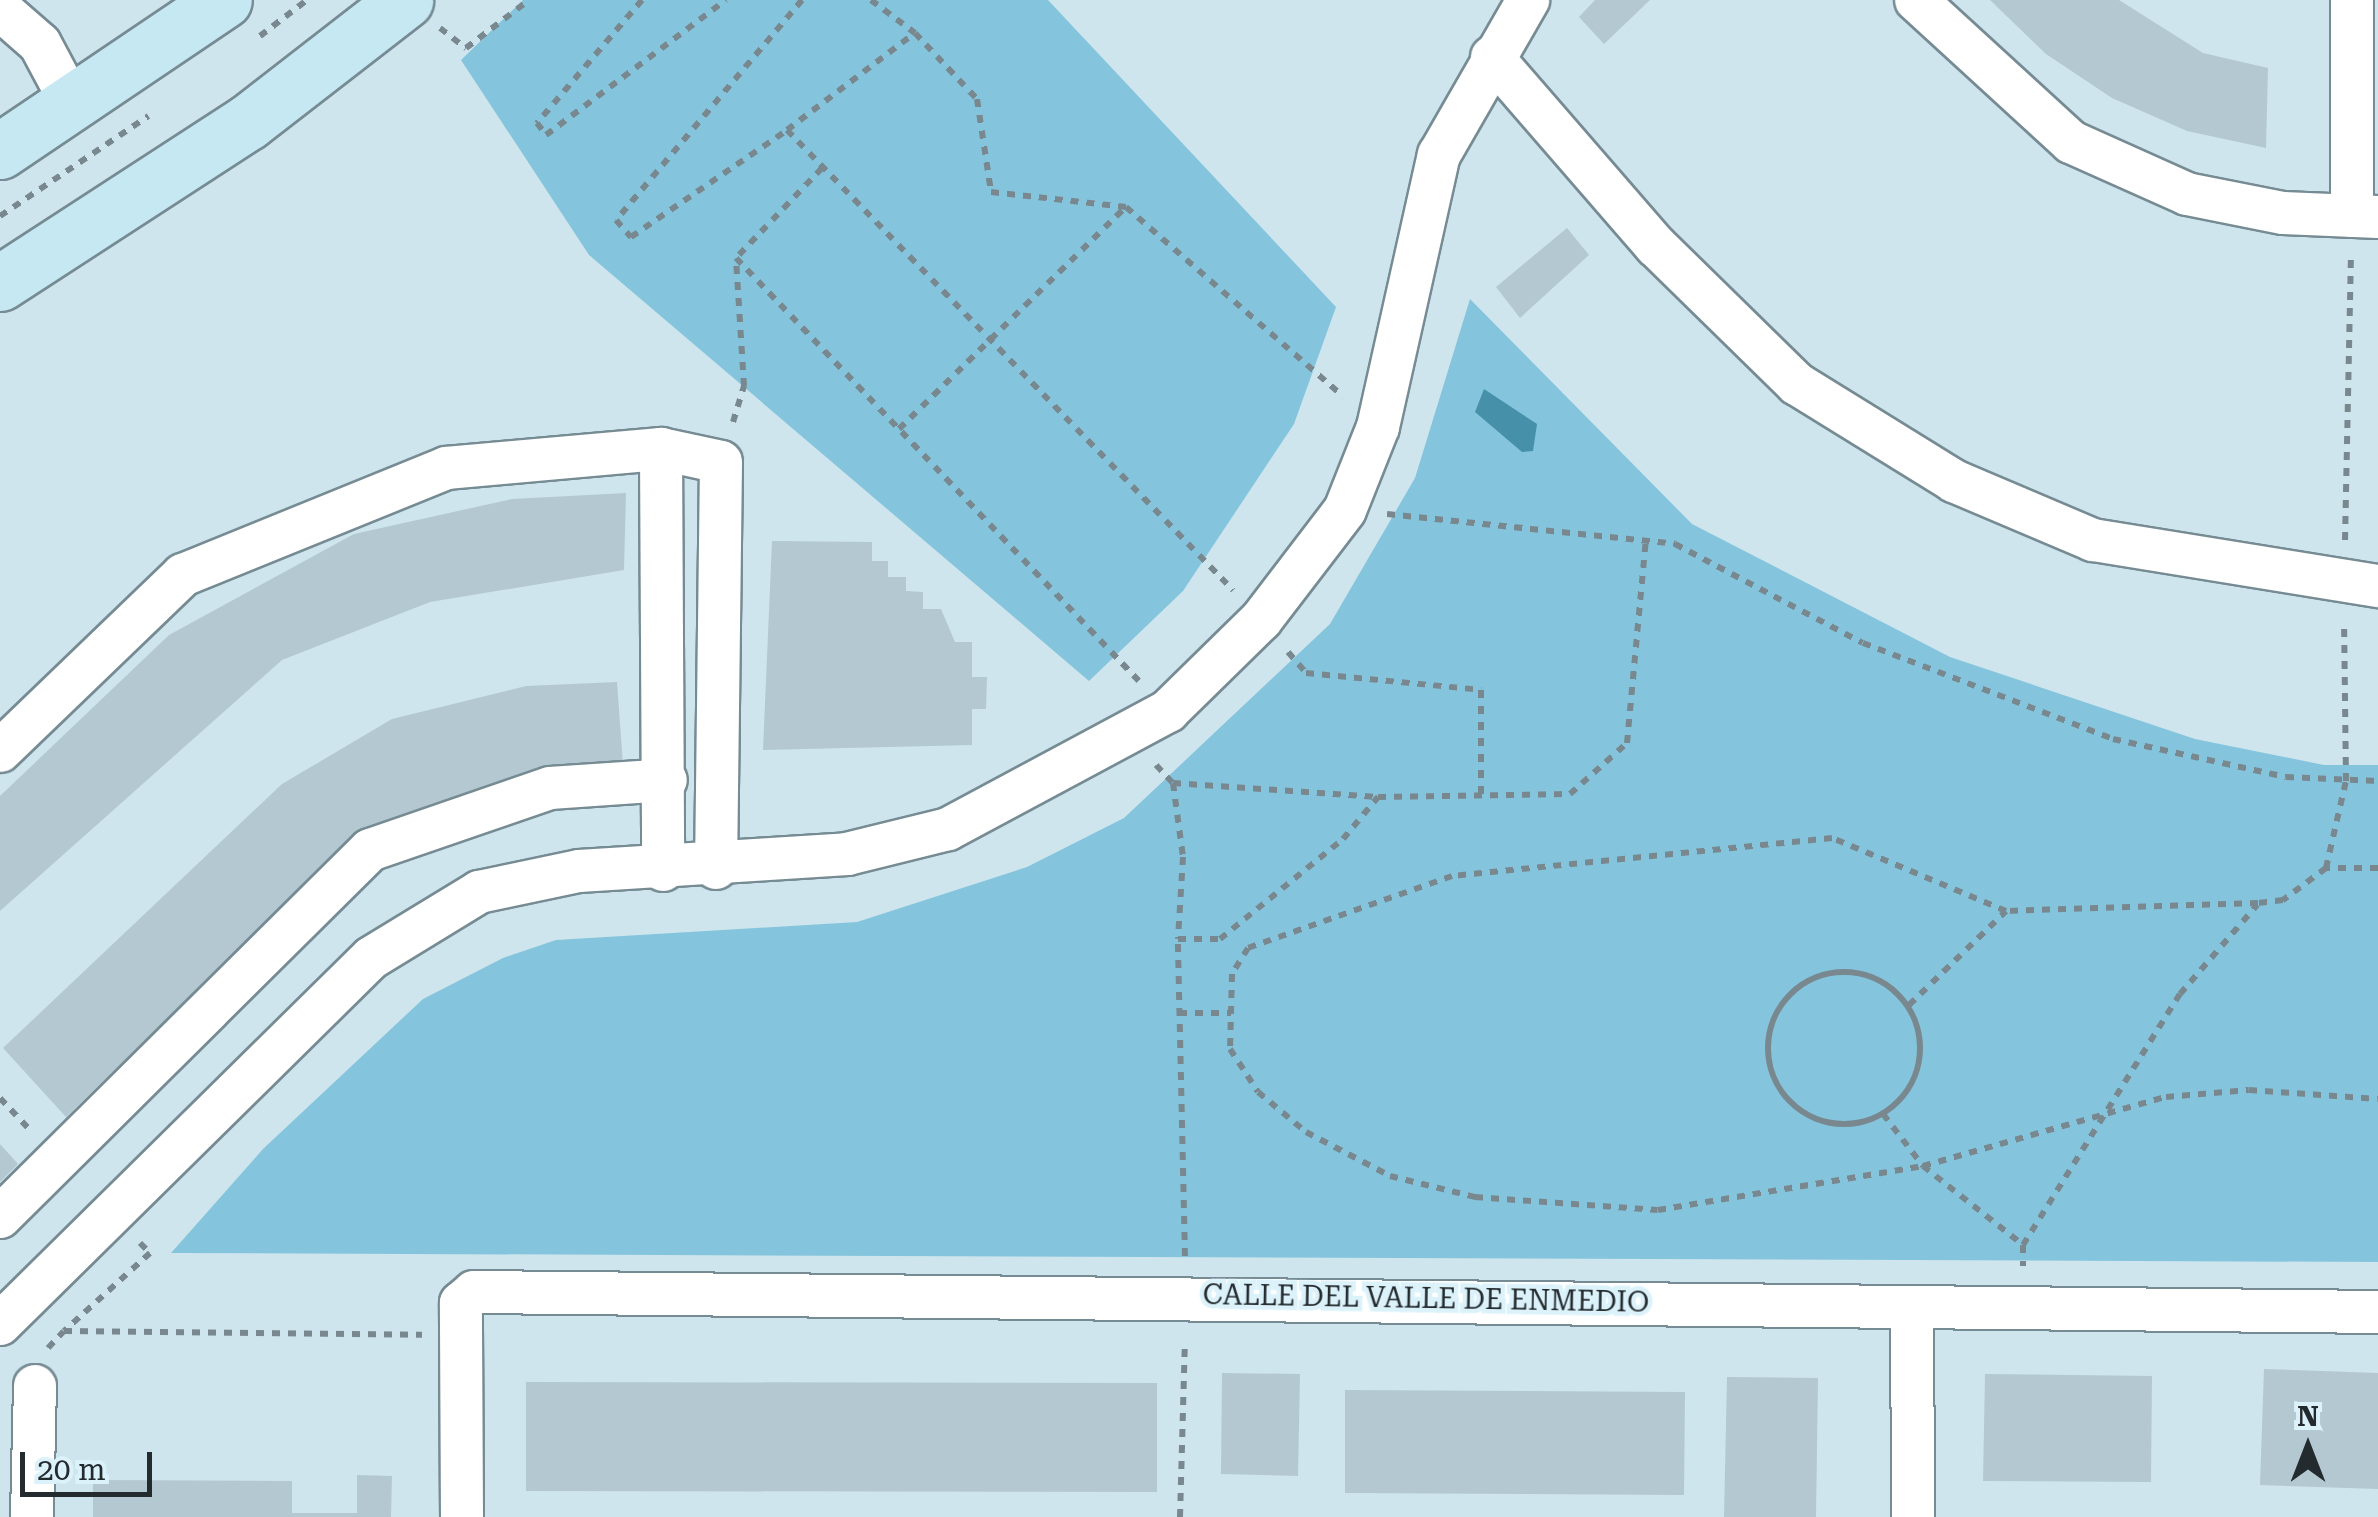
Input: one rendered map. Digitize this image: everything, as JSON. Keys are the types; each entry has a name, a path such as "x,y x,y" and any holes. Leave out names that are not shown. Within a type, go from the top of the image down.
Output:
{"street":[{"path":"0,151 224,0"},
{"path":"0,283 248,122 405,0"},
{"path":"0,1324 371,958 479,892 579,871 716,868 847,854 948,829 1168,711 1262,620 1346,510 1378,427 1439,155 1528,0"},
{"path":"1916,0 2071,142 2187,194 2365,217 2352,0"},
{"path":"0,9 40,44 72,104"},
{"path":"1492,57 1656,246 1797,384 1870,430 1954,481 2093,540 2361,586"},
{"path":"662,449 666,780 662,870"},
{"path":"0,751 183,574 446,468 662,449 721,462 716,868"},
{"path":"0,1217 370,850 550,788 666,780"},
{"name":"CALLE DEL VALLE DE ENMEDIO","path":"461,1335 461,1304 474,1292 1186,1294 1912,1309 2378,1312"},
{"path":"1912,1309 1913,1517"},
{"path":"461,1335 462,1517"},
{"path":"32,1517 35,1386"}],"path":[{"path":"457,47 529,0"},
{"path":"642,0 537,123 546,135 726,0"},
{"path":"802,0 616,220 631,237 787,130 915,33"},
{"path":"871,0 915,33 977,98 992,192 1126,207 1378,427"},
{"path":"787,130 1262,620 1306,673 1481,690 1481,795"},
{"path":"721,462 744,386 736,258 822,168"},
{"path":"899,429 1126,207"},
{"path":"2326,868 2346,781 2361,586 2365,217"},
{"path":"736,258 1168,711"},
{"path":"1346,510 1675,544 1863,643 2113,739 2346,781 2378,781"},
{"path":"1172,783 1378,796 1570,794 1627,743 1646,539"},
{"path":"1128,734 1172,783 1183,857 1178,938 1186,1294 1180,1517"},
{"path":"1178,938 1220,939 1342,839 1378,796"},
{"path":"2378,868 2326,868 2283,900 2258,904 2006,911 1832,838 1452,876 1248,948 1232,974 1230,1049 1258,1092 1306,1132 1390,1176 1474,1197 1658,1210 1923,1166 2166,1097 2248,1090 2378,1099"},
{"path":"2024,1310 2022,1245 2180,994 2258,904"},
{"path":"1908,1005 2006,911"},
{"path":"1830,972 1880,981 1908,1005 1920,1060 1883,1114 1831,1123 1786,1098 1772,1075 1772,1022 1804,982 1830,972"},
{"path":"1179,1013 1231,1013"},
{"path":"1883,1114 1923,1166 2022,1245"},
{"path":"110,1214 150,1253 64,1331 461,1335"}],"shaded area":[{"path":"523,0 1048,0 1336,307 1294,424 1183,591 1089,681 589,255 461,60"},
{"path":"1470,299 1692,524 1950,657 2195,739 2324,765 2378,765 2378,1262 171,1253 263,1149 423,999 503,958 556,940 857,922 1027,867 1124,818 1330,624 1415,478"},
{"path":"1484,389 1537,424 1533,451 1522,452 1475,412"}],"building":[{"path":"1595,0 1650,0 1604,44 1579,17"},
{"path":"1990,0 2119,0 2203,53 2268,68 2266,148 2187,131 2112,98 2046,54"},
{"path":"1567,228 1589,255 1520,318 1496,287"},
{"path":"626,493 624,570 430,602 282,660 0,911 0,796 169,635 354,534 512,499"},
{"path":"772,541 872,542 872,561 888,561 888,577 906,577 906,591 923,592 923,609 941,609 955,642 972,642 972,677 987,677 986,709 972,709 972,745 763,750"},
{"path":"617,682 623,765 495,783 353,838 66,1117 3,1048 282,784 392,719 526,686"},
{"path":"0,1144 18,1164 0,1182"},
{"path":"2264,1369 2378,1373 2378,1489 2260,1485"},
{"path":"1222,1373 1300,1374 1298,1476 1221,1474"},
{"path":"1985,1374 2152,1376 2151,1482 1983,1481"},
{"path":"1727,1377 1818,1378 1816,1517 1724,1517"},
{"path":"526,1382 1157,1383 1157,1492 526,1491"},
{"path":"1345,1390 1685,1392 1684,1495 1345,1493"},
{"path":"357,1475 392,1476 391,1517 93,1517 93,1480 292,1481 292,1513 357,1513"}]}
